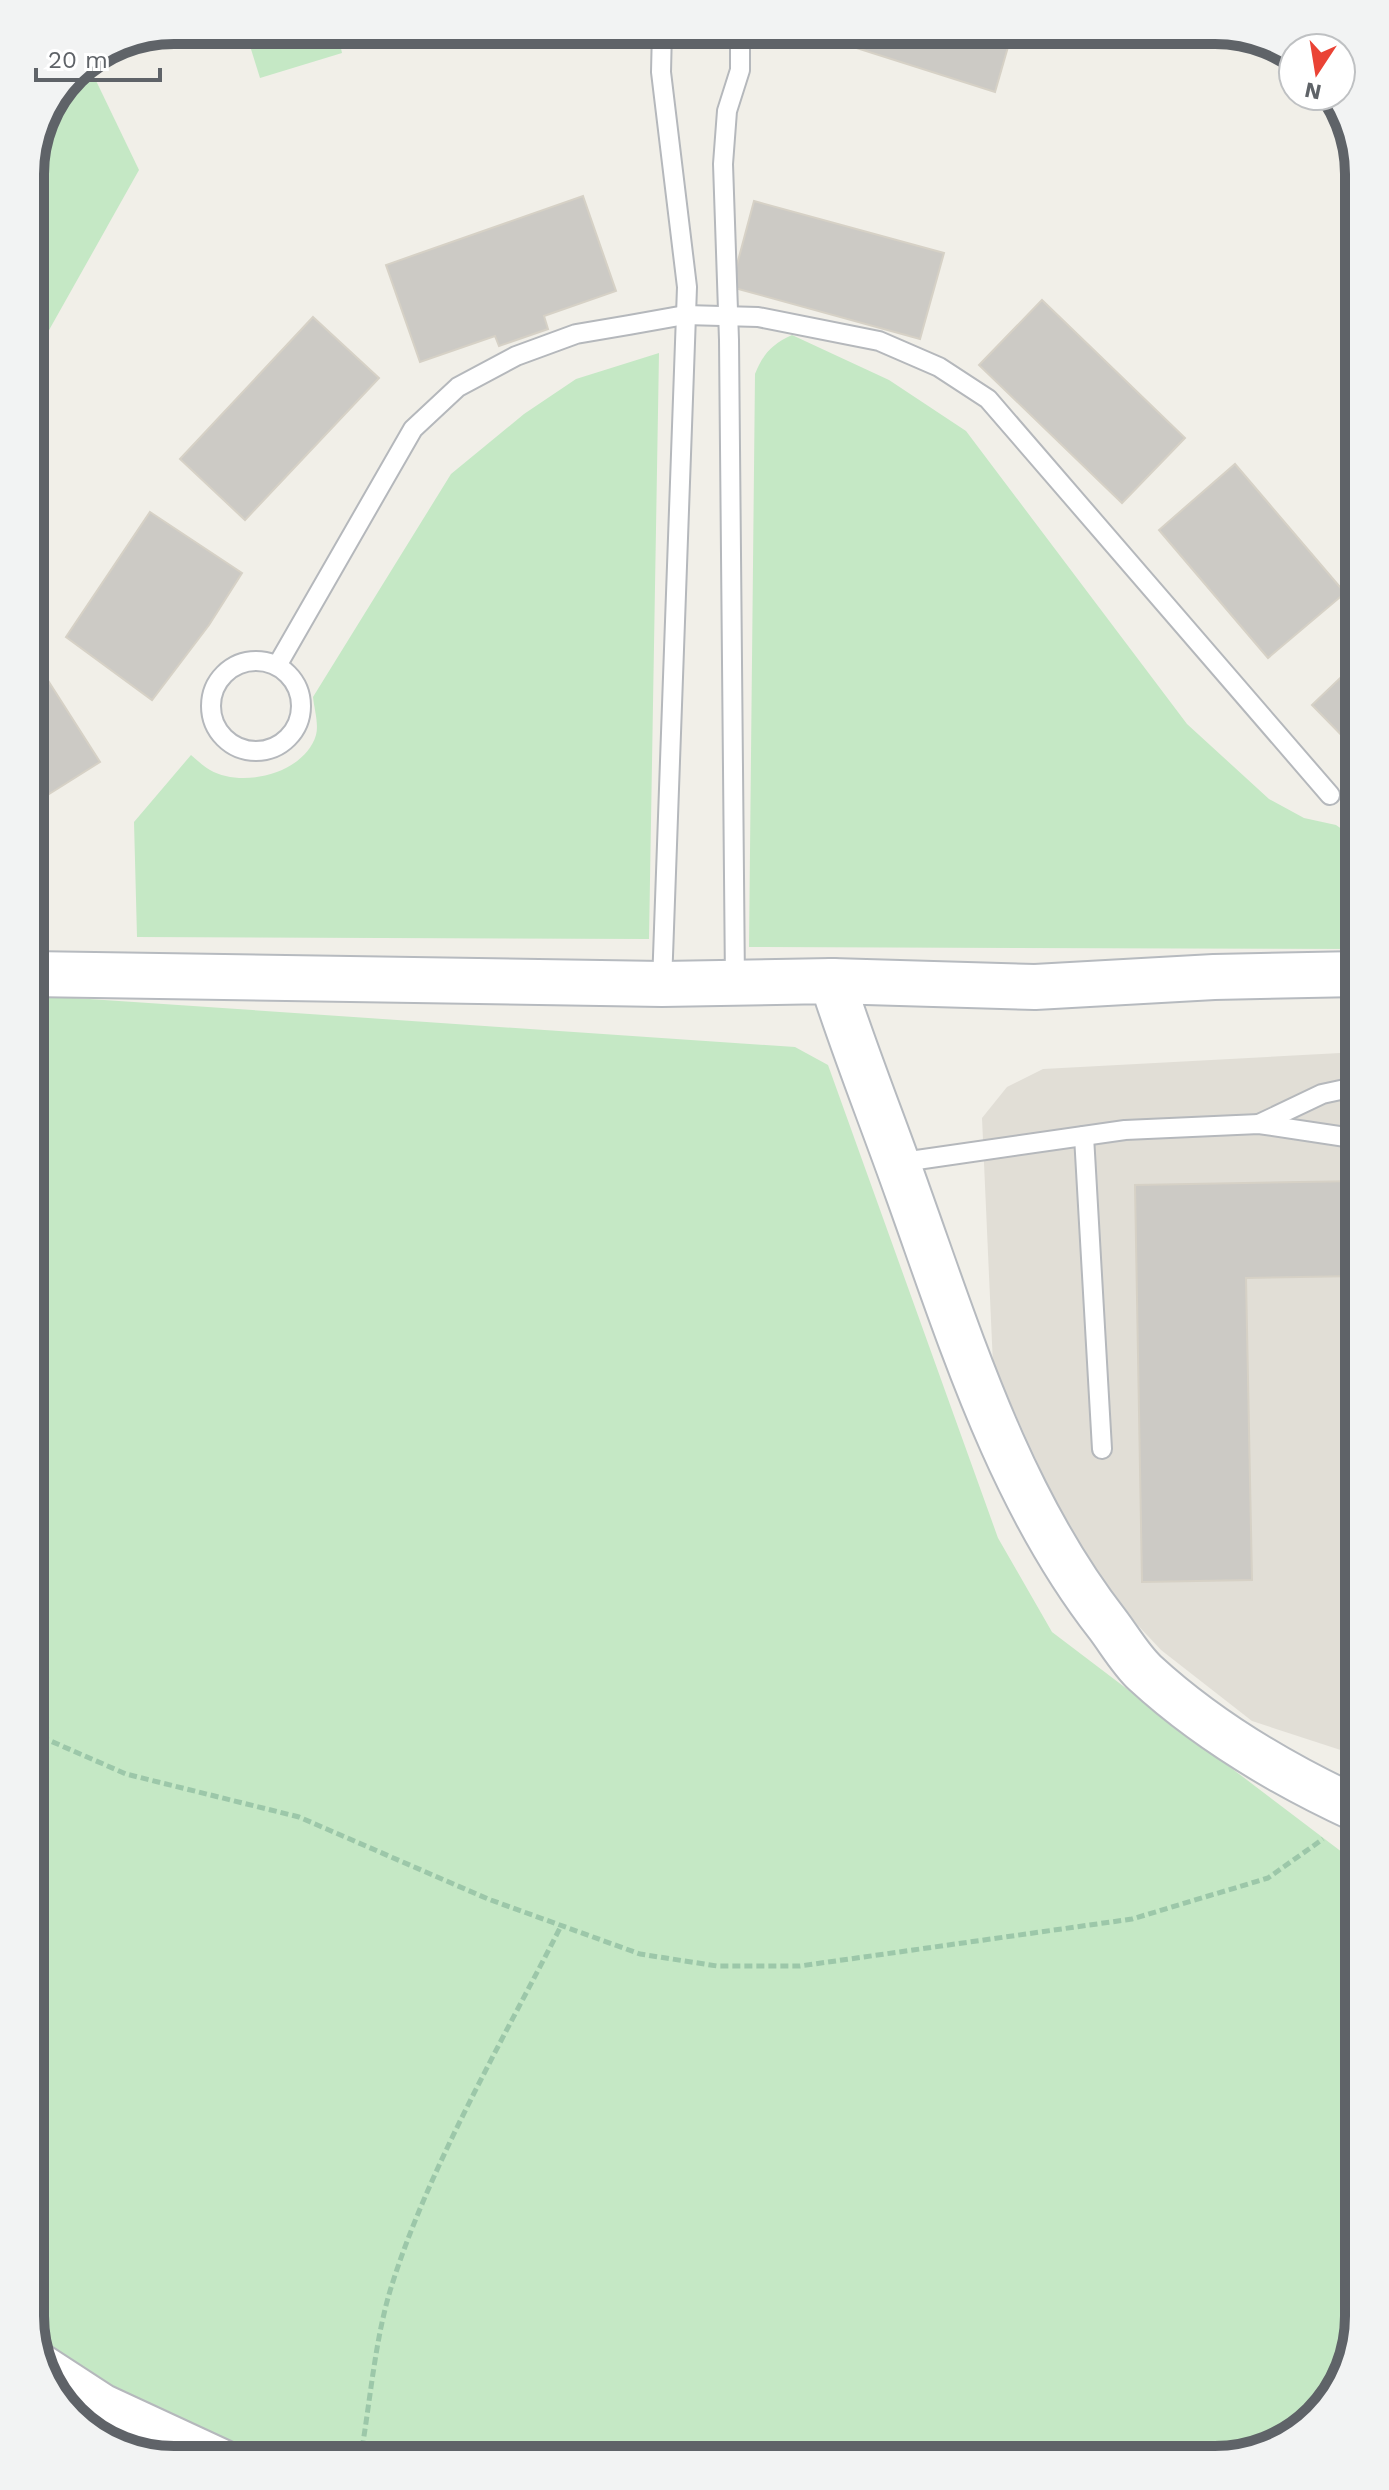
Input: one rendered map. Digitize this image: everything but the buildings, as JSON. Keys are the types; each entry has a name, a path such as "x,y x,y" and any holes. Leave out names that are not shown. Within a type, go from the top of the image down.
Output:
{"street":[{"path":"44,974 662,984 832,981 1035,987 1214,977 1345,974"},
{"path":"832,981 932,1265 1021,1484 1077,1586 1144,1672 1216,1728 1304,1785 1345,1804"},
{"path":"57,2372 104,2403 197,2446"}],"lane":[{"path":"662,44 661,72 687,287 662,984"},
{"path":"735,983 728,315 723,164 727,111 740,70 740,44"},
{"path":"278,664 413,429 458,387 516,356 576,334 685,315 758,317 879,341 939,367 988,399 1330,795"},
{"path":"251,660 278,664 299,687 301,703 297,721 288,737 273,749 256,754 234,748 217,735 211,718 211,699 222,677 251,660"},
{"path":"1259,1124 1322,1094 1345,1089"},
{"path":"896,1163 1125,1130 1259,1124 1345,1137"},
{"path":"1084,1136 1102,1449"}],"path":[{"path":"44,1738 126,1774 299,1817 488,1899 640,1954 717,1966 800,1966 1132,1919 1268,1878 1325,1837"},
{"path":"363,2446 390,2293 424,2204 456,2134 561,1926"}],"shaded area":[{"path":"1345,1053 1345,1751 1252,1721 1161,1650 1087,1571 993,1365 982,1118 1007,1087 1043,1069"}],"green space":[{"path":"249,44 340,44 342,53 260,78"},
{"path":"93,74 139,170 44,339 44,166 48,140 66,102"},
{"path":"792,335 889,380 966,431 1187,724 1269,799 1304,818 1336,825 1345,831 1345,949 749,947 755,374 769,350"},
{"path":"659,353 649,939 137,937 134,822 191,755 210,770 239,778 271,774 299,759 310,748 316,735 313,697 451,474 524,414 576,379"},
{"path":"44,996 795,1047 828,1065 998,1538 1052,1632 1345,1854 1344,2333 1341,2350 1328,2381 1301,2414 1257,2439 1215,2446 166,2446 149,2444 117,2433 76,2402 57,2373 48,2350 44,2316"}]}
